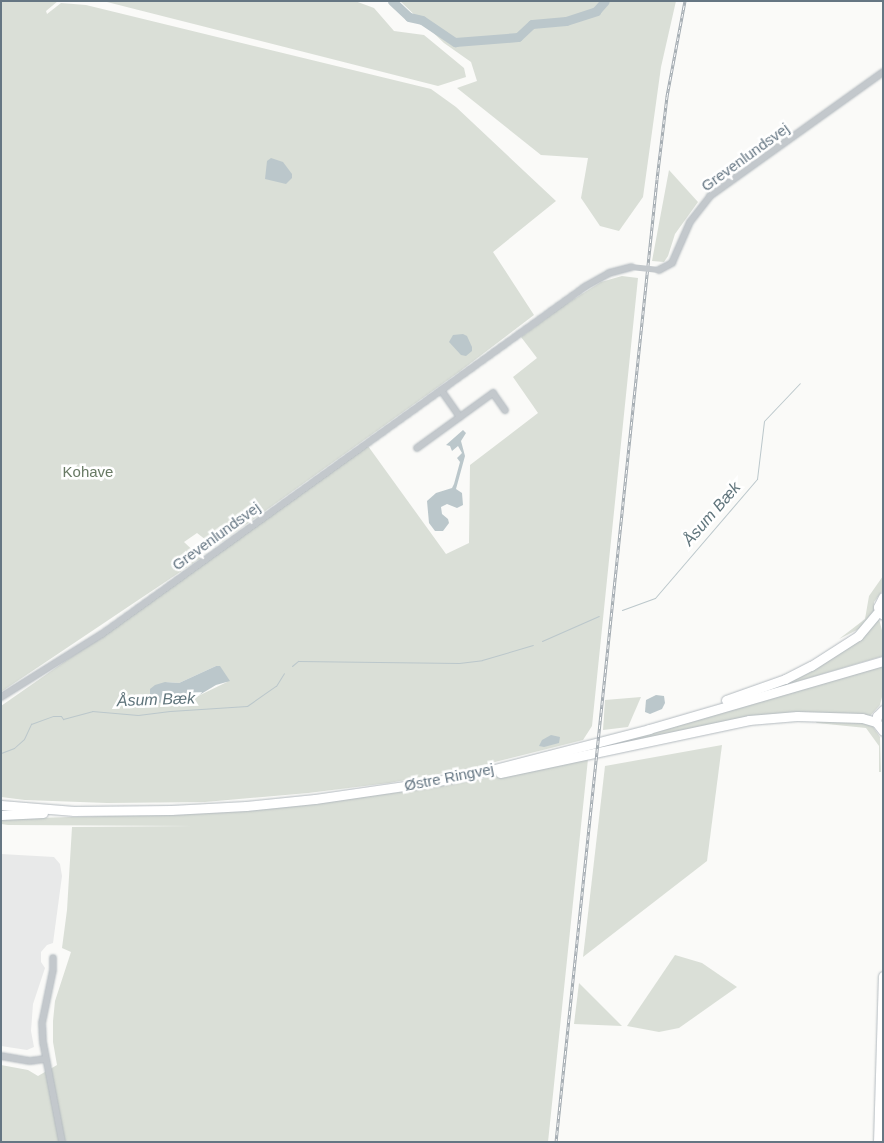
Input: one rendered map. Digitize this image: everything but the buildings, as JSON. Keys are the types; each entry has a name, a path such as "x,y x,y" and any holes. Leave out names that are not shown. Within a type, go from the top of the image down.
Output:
{"main road":[{"path":"649,729 683,714 759,689 811,666 858,636 881,613 879,602 883,597"},
{"name":"Østre Ringvej","path":"1,805 74,811 171,810 246,806 315,799 438,781 491,770 649,729 883,661"},
{"path":"876,722 877,716 883,710"},
{"path":"438,781 539,766 749,720 797,716 862,718 876,722 883,731"},
{"path":"1,815 74,811"},
{"path":"878,1142 883,976"}],"street":[{"name":"Grevenlundsvej","path":"1,697 102,634 586,286 609,273 632,267 659,270 668,267 676,258 690,222 698,209 710,196 883,72"},
{"path":"441,390 460,417"},
{"path":"417,448 493,393 505,410"},
{"path":"53,958 53,970 42,1023 45,1059 62,1142"},
{"path":"1,1056 30,1061 45,1059"}],"shaded area":[{"path":"1,854 54,857 60,864 62,876 53,943 47,945 41,952 41,962 45,968 33,1004 31,1031 34,1047 27,1050 1,1046"}],"green space":[{"name":"Kohave","path":"1,1 58,1 46,11 47,14 61,3 86,5 431,89 456,107 556,201 493,252 534,315 459,372 215,547 197,533 184,542 201,558 1,692"},
{"path":"103,1 355,1 374,8 394,31 424,35 464,68 466,77 438,86"},
{"path":"400,1 676,1 661,67 643,197 619,231 600,226 581,198 588,158 541,155 457,88 477,81 471,62 444,43"},
{"path":"669,170 698,202 675,234 668,256 664,262 652,261"},
{"path":"622,276 638,278 592,726 583,740 471,768 389,783 308,793 205,802 107,803 25,800 1,797 1,706 98,640 368,446 446,554 469,543 470,465 538,413 513,377 537,358 521,337 566,304 601,282","holes":["216,666 227,682 196,697 165,682 179,683"]},
{"path":"883,576 883,590 874,602 874,612 861,628 839,639 865,619 869,596"},
{"path":"879,619 883,634 883,656 762,692 865,633"},
{"path":"883,666 880,705 870,716 808,713 602,747"},
{"path":"641,697 628,727 603,730 605,700"},
{"path":"812,719 860,720 871,724 880,737 881,772 879,772 879,746 866,728 817,723"},
{"path":"722,745 707,861 583,957 605,766"},
{"path":"588,759 548,1142 1,1142 1,1065 28,1070 38,1076 57,1065 53,1042 55,1001 71,952 62,948 67,910 72,827 194,826 8,825 1,824 1,819 210,813 325,802 437,787"},
{"path":"675,955 702,963 737,987 679,1028 659,1032 627,1026"},
{"path":"579,983 622,1026 574,1024"}],"water":[{"path":"271,158 283,162 292,174 292,178 286,184 265,179 267,161"},
{"path":"463,334 467,336 472,347 472,351 466,356 461,355 449,342 453,335"},
{"path":"463,430 466,433 461,441 465,456 456,489 462,493 463,505 457,508 447,504 441,507 442,514 448,519 449,523 443,531 435,531 429,523 427,501 436,493 452,488 460,462 457,458 462,453 458,446 452,451 450,446 446,445"},
{"path":"216,666 220,666 230,681 216,685 196,697 160,703 150,699 150,689 155,685 165,682 179,683"},
{"path":"656,695 664,696 665,703 662,709 650,714 645,712 646,700"},
{"path":"551,735 560,737 559,743 544,747 539,746 542,740"}],"waterway":[{"path":"392,1 409,17 422,20 455,42 518,37 532,24 566,21 596,11 605,1"},
{"name":"Åsum Bæk","path":"622,610 655,598 757,479 764,421 800,383"},
{"name":"Åsum Bæk","path":"542,641 599,616"},
{"name":"Åsum Bæk","path":"292,666 298,661 459,663 482,660 533,645"},
{"name":"Åsum Bæk","path":"1,753 14,748 24,739 31,724 53,716 61,716 63,719 92,711 138,715 247,706 276,686 284,673"}],"railway":[{"path":"556,1142 657,179 667,96 685,1"}]}
